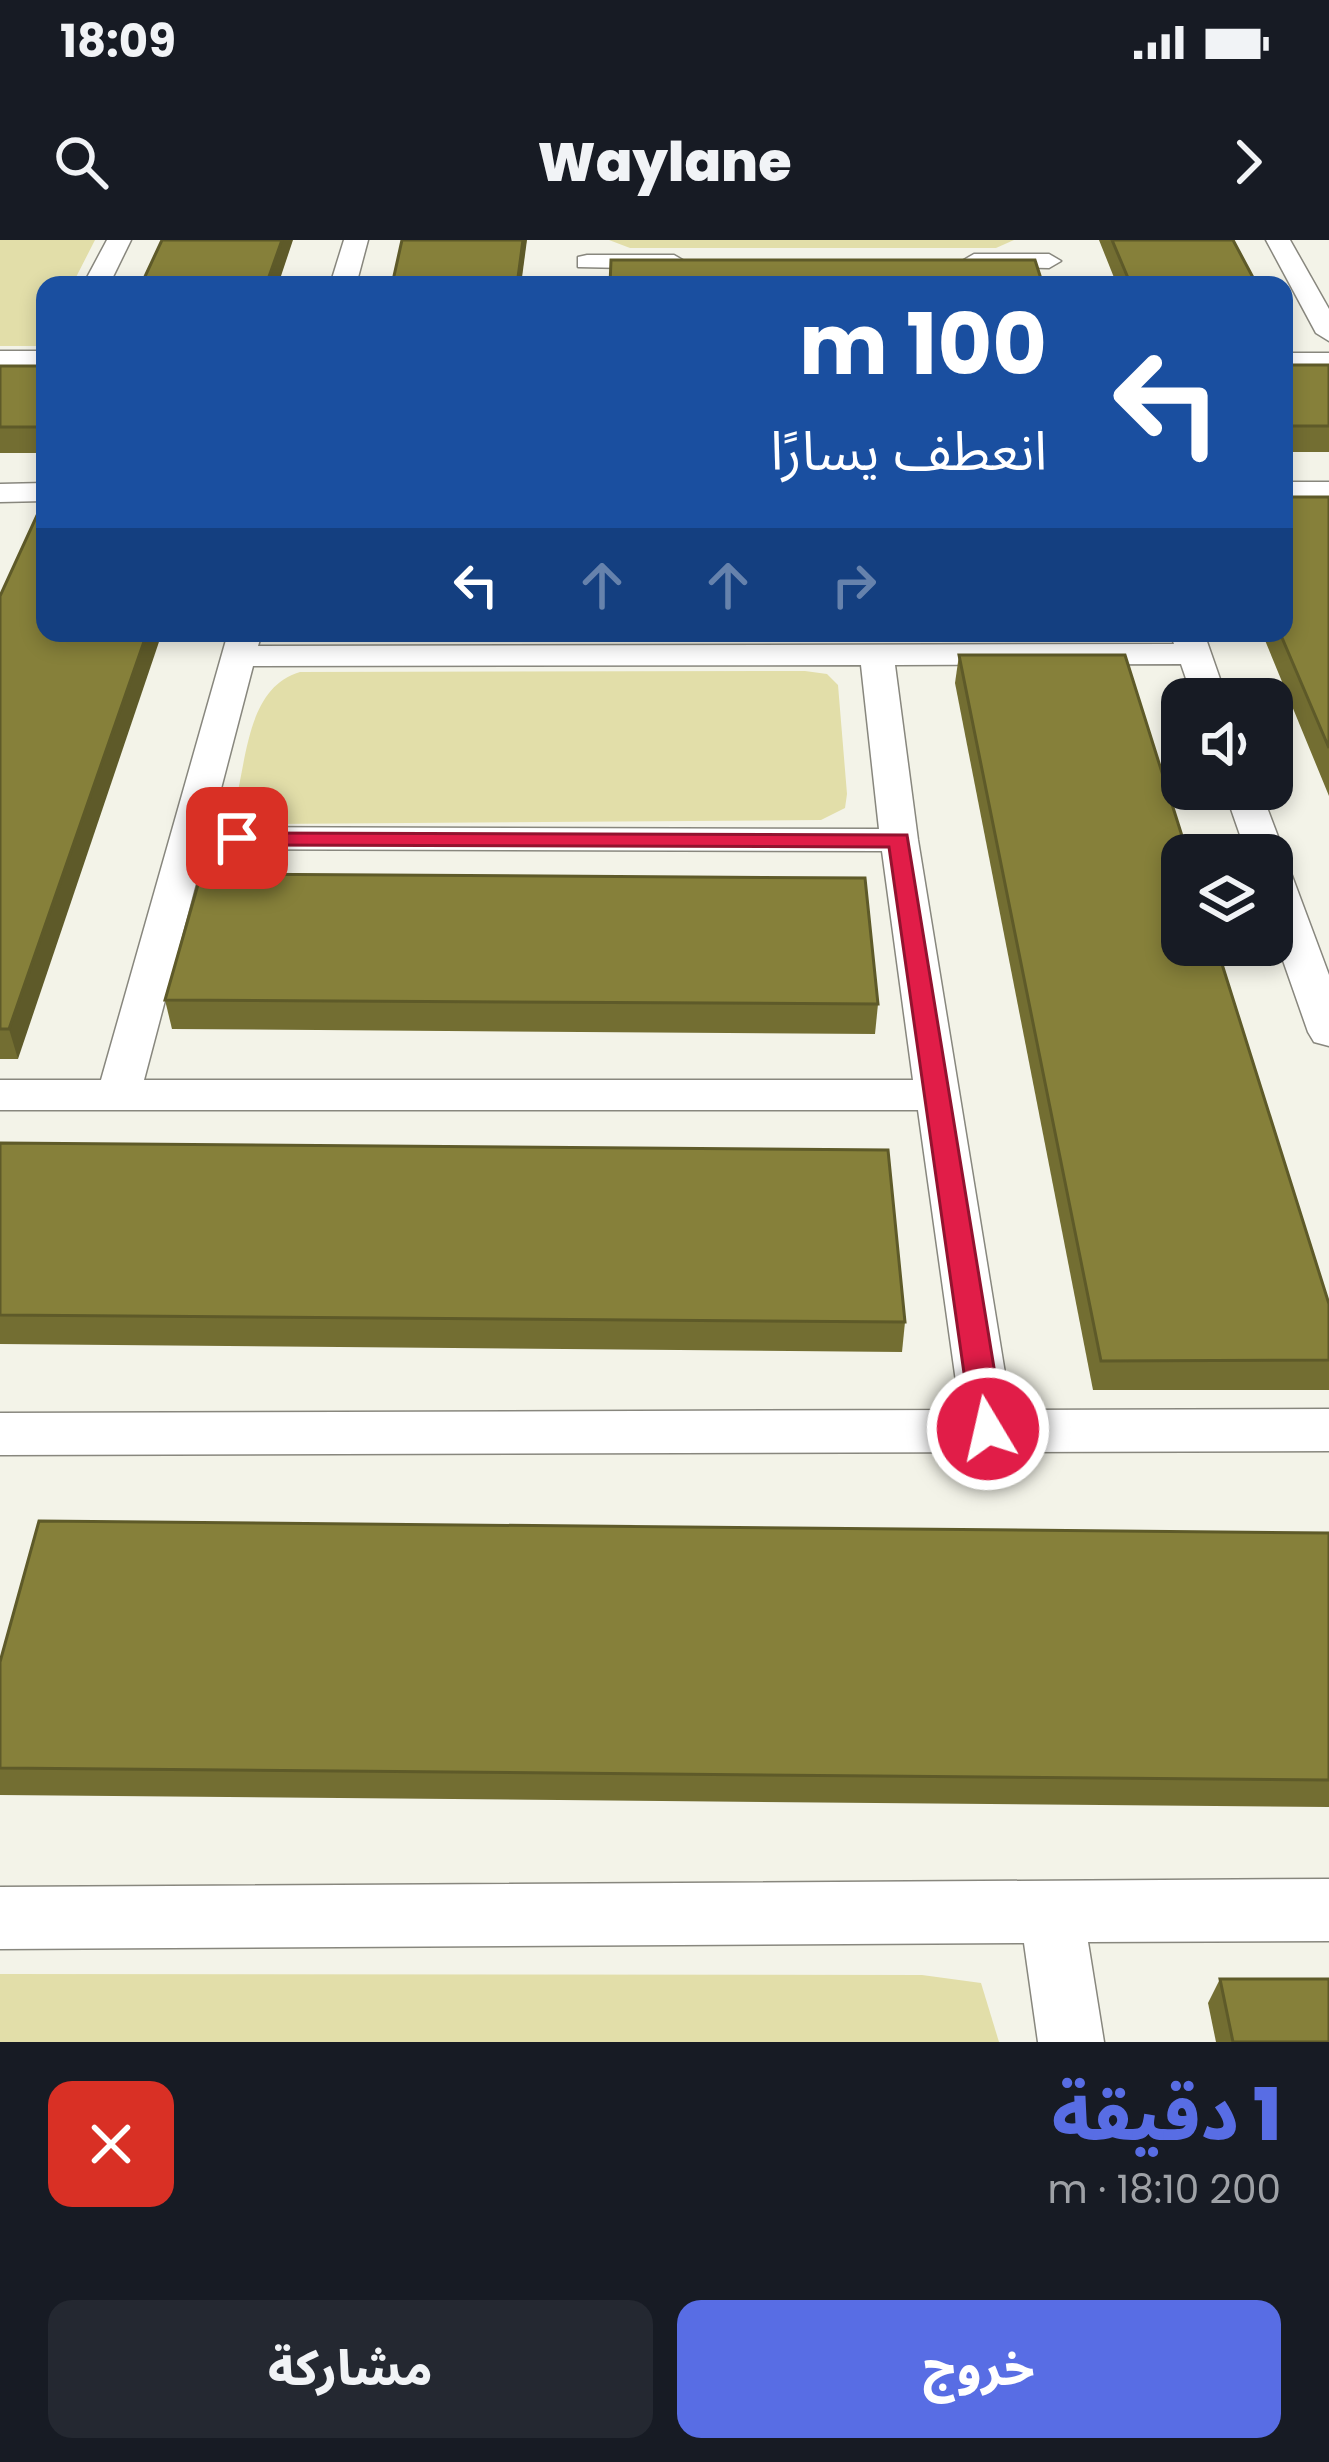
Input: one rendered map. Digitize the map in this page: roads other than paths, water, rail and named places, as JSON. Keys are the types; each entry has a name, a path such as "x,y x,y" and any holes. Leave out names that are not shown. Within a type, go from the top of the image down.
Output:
{"street":[{"path":"101,276 119,240"},
{"path":"346,276 356,240"},
{"path":"1278,240 1329,333"},
{"path":"957,261 1050,262"},
{"path":"587,262 702,262"},
{"path":"0,359 36,359"},
{"path":"1293,361 1329,361"},
{"path":"1293,491 1329,491"},
{"path":"0,493 36,492"},
{"path":"119,1093 241,644 878,654 1190,644 1202,678"},
{"path":"878,654 899,840 988,1429"},
{"path":"189,838 899,840"},
{"path":"1293,932 1329,1032"},
{"path":"0,1095 938,1095"},
{"path":"3,1444 988,1429 1329,1430"},
{"path":"1051,1910 1071,2042"},
{"path":"0,1918 1329,1910"}]}
